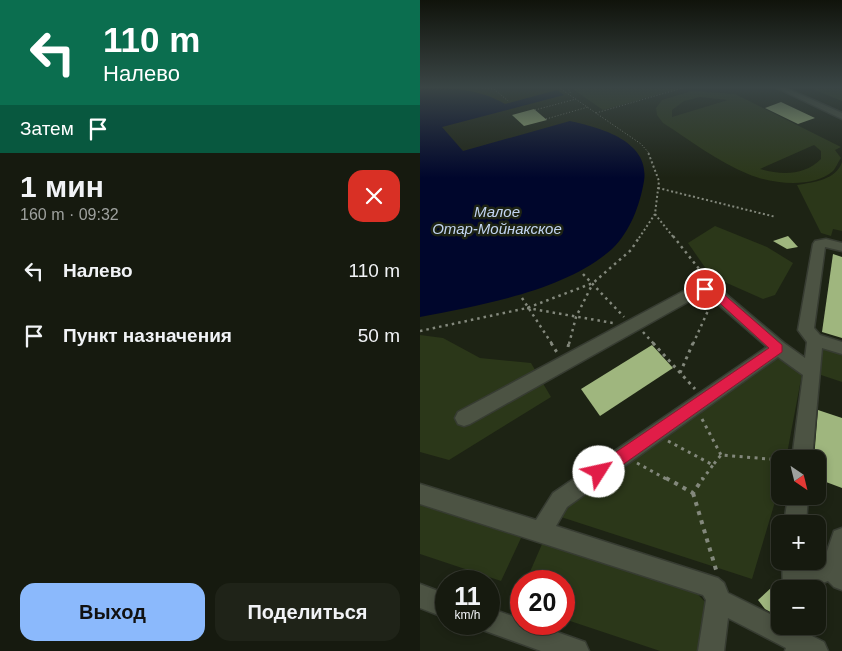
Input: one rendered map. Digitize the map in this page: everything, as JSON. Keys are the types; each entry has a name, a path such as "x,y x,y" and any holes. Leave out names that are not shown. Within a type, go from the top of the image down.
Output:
{"lane":[{"path":"842,247 826,243 819,244 806,330 815,340 842,348"},
{"path":"464,418 700,289 710,290 716,294 778,348 812,372"},
{"path":"803,450 815,340"},
{"path":"540,533 560,500 699,401 778,348"},
{"path":"420,494 710,586 716,590 718,600 711,651"},
{"path":"794,577 837,574 842,539"},
{"path":"420,596 435,602"},
{"path":"718,600 802,643"},
{"path":"500,624 576,651"}],"path":[{"path":"546,119 552,117"},
{"path":"564,363 576,317 593,284 631,250 655,214 658,181 651,156 641,144 602,117"},
{"path":"658,188 776,217"},
{"path":"655,214 716,294 680,373"},
{"path":"583,274 680,373 699,401 721,454"},
{"path":"420,331 527,308 593,284"},
{"path":"522,298 564,363"},
{"path":"527,308 633,325"},
{"path":"654,434 713,465"},
{"path":"721,454 771,459"},
{"path":"693,493 721,454"},
{"path":"624,455 693,493 718,574"}],"green space":[{"path":"659,117 782,117 841,147 835,150 841,158 833,171 825,177 792,183 768,180 737,169 663,123","holes":["814,145 821,151 821,159 807,169 792,173 760,169"]},
{"path":"842,162 842,231 833,229 831,236 821,233 797,185 830,176 835,173"},
{"path":"715,226 767,247 793,263 775,295 763,299 711,276 688,243"},
{"path":"420,335 443,338 480,358 531,363 551,397 449,460 420,452"},
{"path":"815,340 842,348 842,382 812,372"},
{"path":"779,354 802,374 788,450 771,450 771,505 774,505 752,579 561,517 577,496"},
{"path":"420,495 493,518 521,538 501,581 500,570 468,570 420,554"},
{"path":"546,535 680,576 708,605 701,651 660,651 575,623 575,570 531,570"}],"water":[{"name":"Малое Отар-Мойнакское","path":"420,117 479,117 442,127 463,151 570,121 609,133 631,146 639,156 644,167 644,181 633,218 624,235 612,249 593,263 571,276 547,286 495,301 420,317"}],"building":[{"path":"515,117 544,117 547,120 524,126"},
{"path":"784,117 815,118 798,124"},
{"path":"788,236 798,247 787,249 773,241"},
{"path":"833,254 842,257 842,338 822,332"},
{"path":"652,345 673,368 600,416 581,389"},
{"path":"818,410 842,418 842,488 826,482 826,450 815,450"},
{"path":"771,588 771,612 765,609 758,600"}],"route":[{"path":"599,472 778,348 716,294 705,289"}]}
